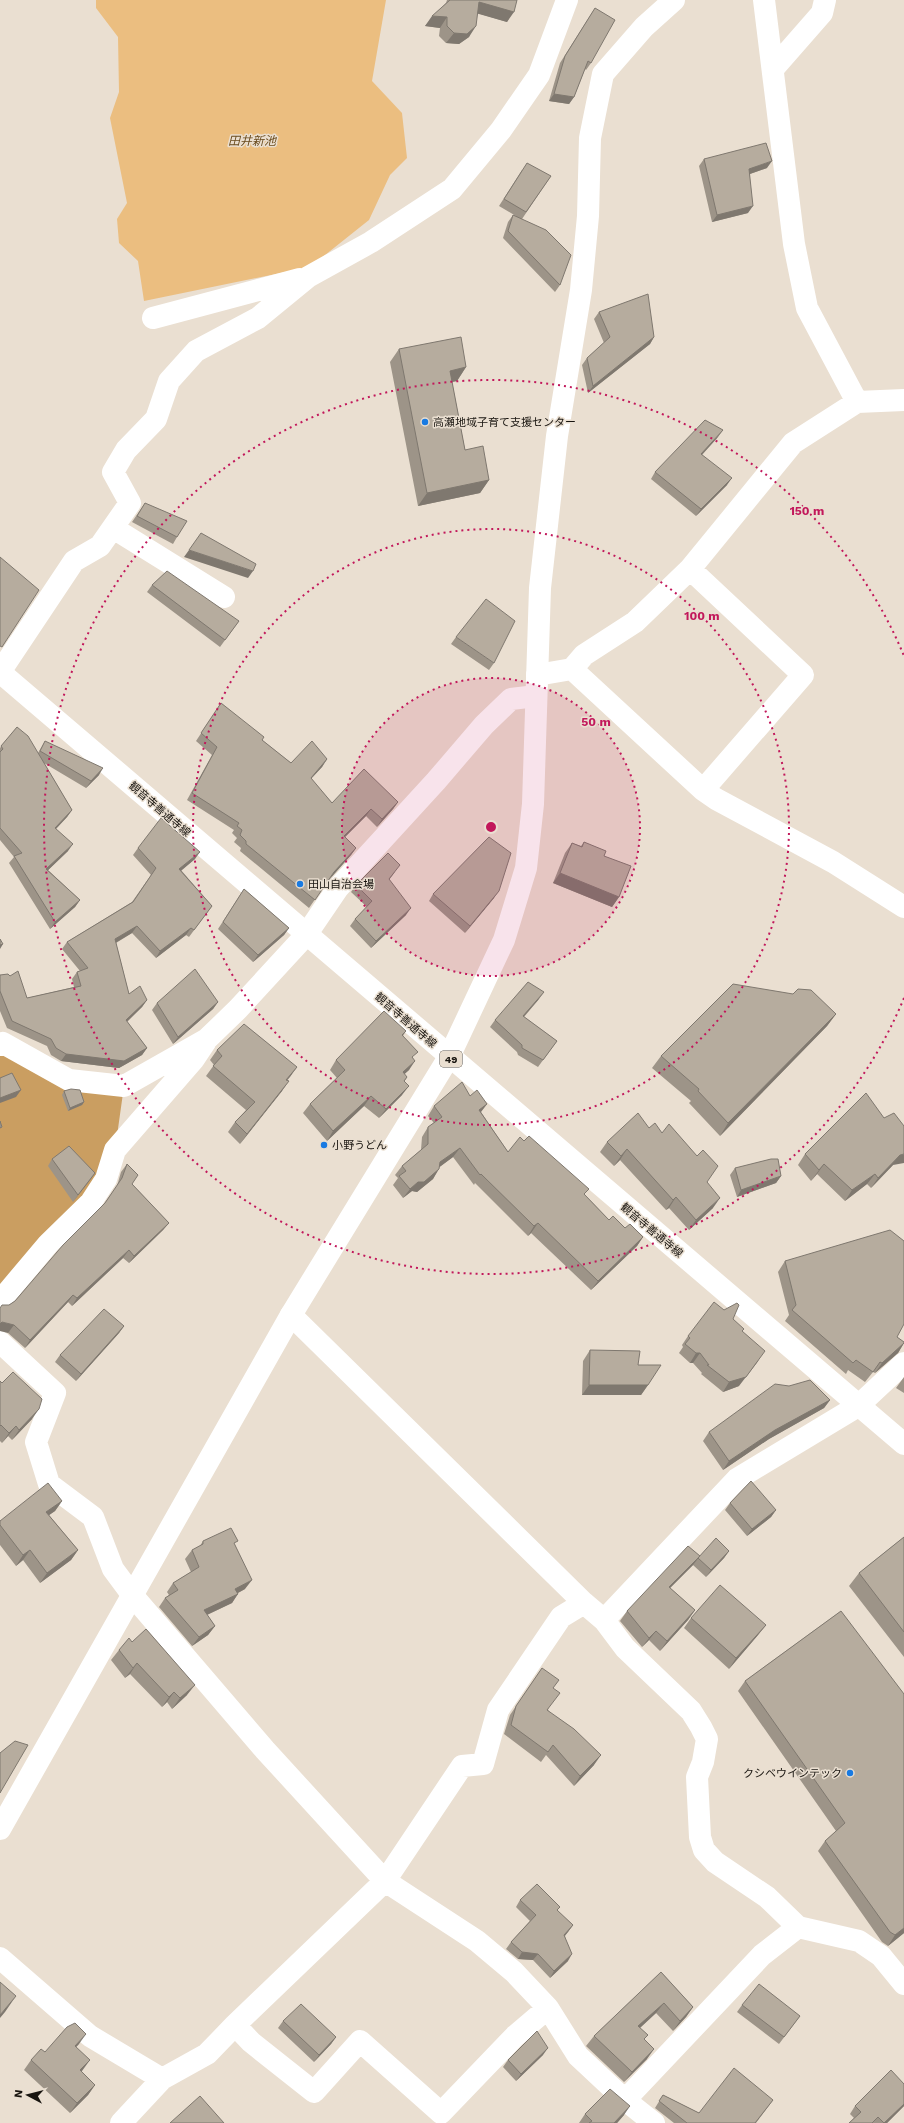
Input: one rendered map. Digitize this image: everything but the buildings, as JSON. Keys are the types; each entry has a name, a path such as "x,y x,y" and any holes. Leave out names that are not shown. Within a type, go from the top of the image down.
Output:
{"street":[{"path":"0,672 74,561 100,546 130,504 113,472 126,450 156,419 169,381 196,351 258,318 308,277 371,242 452,189 501,130 539,75 567,0"},
{"path":"0,1829 291,1315 449,1057 504,940 526,868 532,804 540,588 556,443 583,267 588,216 590,138 603,74 644,27 674,0"},
{"path":"764,0 794,244 807,308 857,402"},
{"path":"773,69 822,13 825,0"},
{"path":"153,318 308,277"},
{"path":"0,1301 48,1244 91,1202 106,1179 115,1150 194,1059 207,1039 238,1009 306,935 335,890 436,781 484,725 511,699 572,669 584,655 635,622 690,570 793,443 857,402 904,400"},
{"path":"113,528 224,597"},
{"path":"690,570 803,675 703,790"},
{"path":"572,669 703,790 716,799 833,862 904,907"},
{"name":"観音寺善通寺線","path":"0,672 306,935 904,1444"},
{"path":"0,1045 3,1043 69,1080 124,1086 207,1039"},
{"path":"291,1315 584,1603 604,1620 625,1648 691,1711 707,1739 704,1762 697,1777 700,1837 704,1850 715,1862 767,1897 798,1927 859,1941 881,1956 904,1984"},
{"path":"0,1342 55,1393 36,1442 50,1484 93,1517 112,1569 132,1596 265,1750 385,1881 477,1941 514,1972 548,2008 578,2056 625,2100 654,2123"},
{"path":"604,1620 736,1479 858,1406 904,1363"},
{"path":"121,2123 162,2079 208,2054 235,2025 385,1881 462,1766 483,1764 498,1710 561,1617 584,1603"},
{"path":"625,2100 762,1955 798,1927"},
{"path":"0,1958 90,2036 162,2079"},
{"path":"235,2025 251,2042 314,2092 360,2041 441,2113 515,2036 548,2008"}],"shaded area":[{"path":"0,1045 69,1080 124,1086 115,1150 106,1179 0,1301"}],"water":[{"name":"田井新池","path":"96,0 386,0 372,81 402,113 407,158 390,175 369,220 310,267 144,301 138,261 119,243 117,219 127,203 110,118 119,92 118,37 96,8"}],"place":[{"name":"高瀬地域子育て支援センター","path":"425,422"},
{"name":"田山自治会場","path":"300,884"},
{"name":"小野うどん","path":"324,1145"},
{"name":"クシベウインテック","path":"850,1773"}]}
